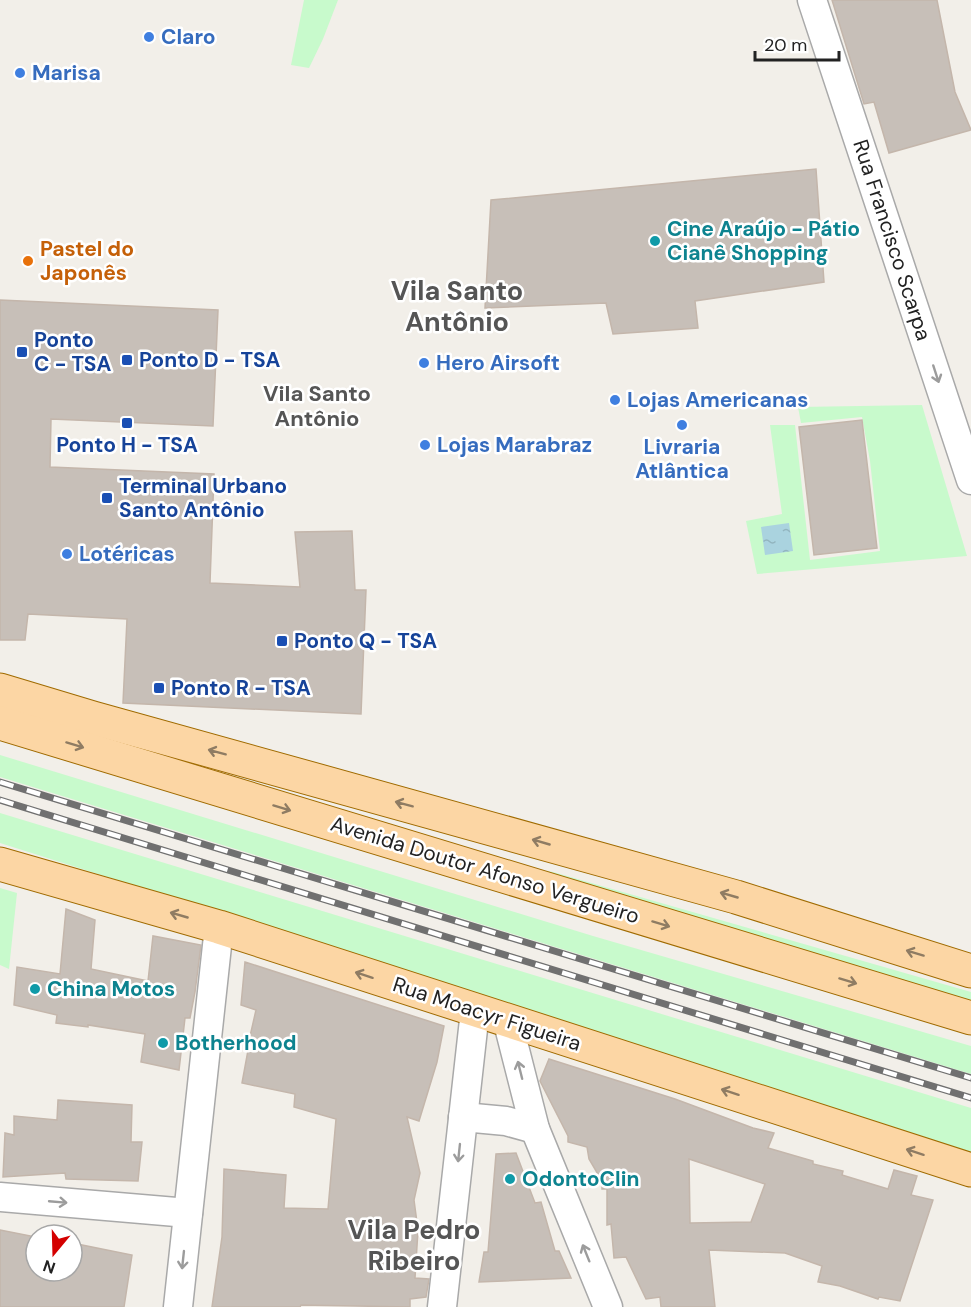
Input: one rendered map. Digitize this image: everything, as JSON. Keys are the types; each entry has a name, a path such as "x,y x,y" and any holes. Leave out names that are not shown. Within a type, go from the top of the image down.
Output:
{"main road":[{"name":"Avenida Doutor Afonso Vergueiro","path":"0,690 736,897 971,971"},
{"name":"Avenida Doutor Afonso Vergueiro","path":"0,723 971,1018"},
{"name":"Rua Moacyr Figueira","path":"0,864 219,927 971,1170"}],"street":[{"name":"Rua Francisco Scarpa","path":"812,0 971,480"},
{"path":"178,1307 219,927"},
{"path":"442,1307 475,1011"},
{"path":"507,1019 535,1129 608,1307"},
{"path":"463,1117 506,1121 535,1129"},
{"path":"0,1197 188,1213"}],"green space":[{"path":"304,0 338,0 309,68 291,65"},
{"path":"922,405 967,556 757,574 746,521 782,514 770,425 795,425 810,560 880,551 870,461 862,417 801,423 798,407"},
{"path":"0,755 593,936 971,1046 971,1074 0,777"},
{"path":"0,813 971,1108 971,1153 0,843"},
{"path":"539,870 553,872 971,992 971,1004"},
{"path":"0,888 17,893 9,969 0,965"}],"water":[{"path":"789,523 793,551 765,555 761,527"}],"building":[{"path":"832,0 937,0 955,92 971,130 889,153 874,102 864,104"},
{"name":"Cine Araújo - Pátio Cianê Shopping","path":"816,169 824,282 695,301 698,328 613,334 606,303 485,308 491,200"},
{"name":"Terminal Urbano Santo Antônio","path":"0,300 218,310 213,426 51,419 50,467 214,474 210,583 300,587 295,532 352,531 355,590 366,590 361,714 123,703 127,619 28,614 25,640 0,640"},
{"path":"862,420 877,548 814,555 799,427"},
{"path":"66,909 95,920 91,969 148,981 153,936 201,945 190,1018 185,1018 179,1070 141,1062 145,1034 88,1025 88,1027 56,1023 57,1015 14,1005 17,967 60,974"},
{"path":"245,962 444,1026 437,1062 419,1121 407,1117 420,1173 414,1200 418,1230 415,1278 429,1279 426,1297 410,1299 410,1307 301,1305 300,1307 212,1307 222,1237 224,1169 286,1175 284,1208 328,1209 336,1119 294,1107 295,1094 242,1083 256,1010 241,1005"},
{"path":"549,1059 675,1099 753,1128 774,1133 768,1148 813,1161 813,1164 843,1171 842,1175 888,1189 894,1170 917,1176 911,1195 933,1200 900,1301 879,1297 878,1299 840,1286 818,1282 822,1266 785,1253 709,1250 715,1307 661,1307 660,1297 646,1299 626,1257 614,1258 611,1224 607,1225 607,1189 602,1189 602,1181 589,1159 587,1147 568,1142 568,1136 540,1081","holes":["689,1159 765,1184 751,1222 690,1223"]},
{"path":"58,1100 132,1105 131,1142 142,1142 138,1181 66,1179 65,1173 3,1177 5,1133 14,1135 14,1116 57,1120"},
{"path":"516,1153 535,1203 541,1202 555,1251 559,1251 571,1278 479,1282 484,1252 488,1252 496,1154"},
{"path":"0,1230 24,1235 24,1283 84,1283 84,1245 132,1255 124,1307 0,1307"}],"railway":[{"path":"0,782 971,1078"},
{"path":"0,800 971,1098"}],"place":[{"name":"Claro","path":"149,37"},
{"name":"Marisa","path":"20,73"},
{"name":"Cine Araújo - Pátio Cianê Shopping","path":"655,241"},
{"name":"Pastel do Japonês","path":"28,261"},
{"name":"Ponto C - TSA","path":"22,352"},
{"name":"Ponto D - TSA","path":"127,360"},
{"name":"Hero Airsoft","path":"424,363"},
{"name":"Lojas Americanas","path":"615,400"},
{"name":"Ponto H - TSA","path":"127,423"},
{"name":"Livraria Atlântica","path":"682,425"},
{"name":"Lojas Marabraz","path":"425,445"},
{"name":"Terminal Urbano Santo Antônio","path":"107,498"},
{"name":"Lotéricas","path":"67,554"},
{"name":"Ponto Q - TSA","path":"282,641"},
{"name":"Ponto R - TSA","path":"159,688"},
{"name":"China Motos","path":"35,989"},
{"name":"Botherhood","path":"163,1043"},
{"name":"OdontoClin","path":"510,1179"}],"district":[{"name":"Vila Santo Antônio","path":"457,306"},
{"name":"Vila Santo Antônio","path":"317,406"},
{"name":"Vila Pedro Ribeiro","path":"414,1244"}]}
